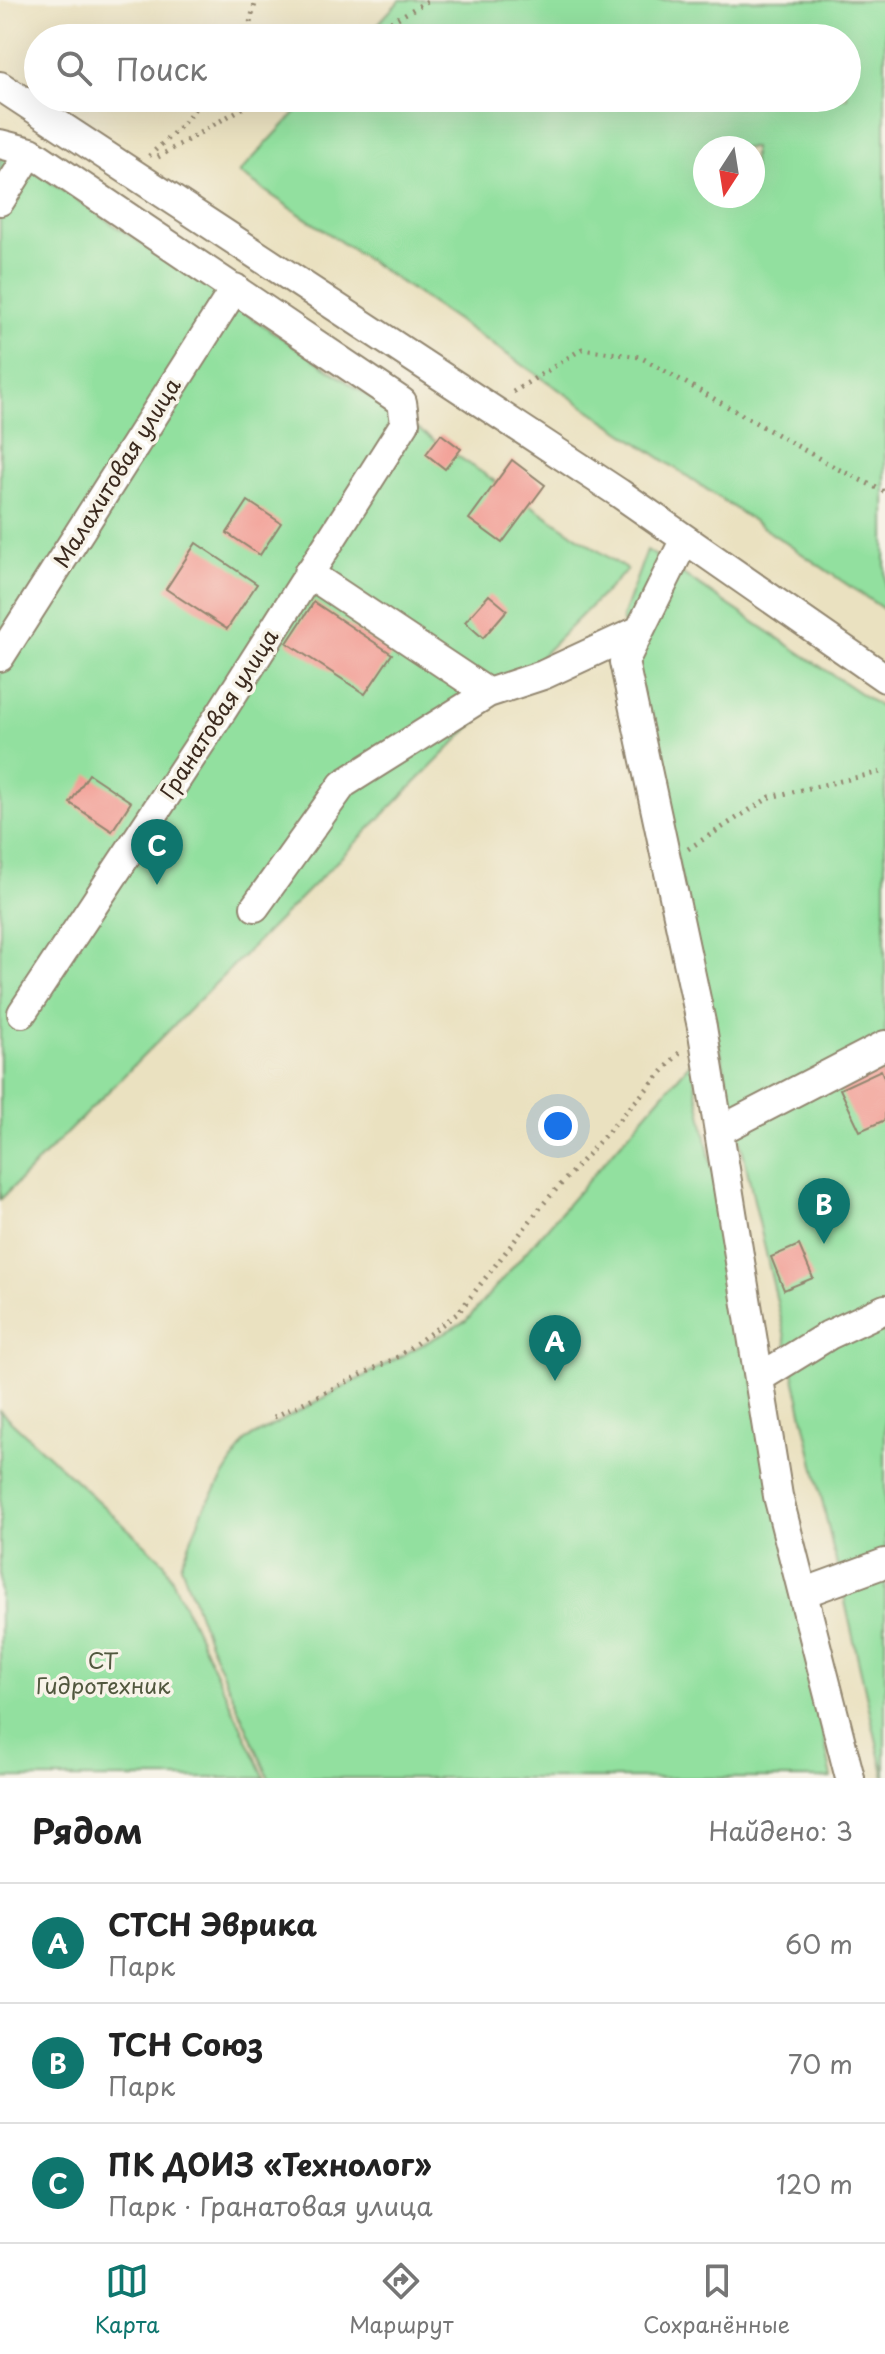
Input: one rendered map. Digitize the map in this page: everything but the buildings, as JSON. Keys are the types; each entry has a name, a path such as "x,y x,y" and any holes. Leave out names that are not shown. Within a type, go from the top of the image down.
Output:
{"street":[{"path":"0,86 24,102"},
{"path":"40,112 619,493 885,678"},
{"name":"Гранатовая улица","path":"0,144 31,152 402,402 405,423 222,711 22,1013"},
{"path":"0,201 31,152"},
{"name":"Малахитовая улица","path":"0,657 235,288"},
{"path":"685,539 624,662 702,1027 778,1496 850,1778"},
{"path":"308,573 488,693"},
{"path":"255,907 343,784 488,693 543,675 640,630"},
{"path":"719,1131 885,1045"},
{"path":"759,1378 829,1335 885,1309"},
{"path":"803,1593 885,1563"}],"path":[{"path":"250,24 256,0"},
{"path":"387,24 429,0"},
{"path":"132,172 192,112"},
{"path":"132,172 236,112"},
{"path":"489,408 582,349 640,357 836,468 885,492"},
{"path":"667,863 770,797 885,771"},
{"path":"274,1417 396,1358 458,1313 544,1203 702,1027"}],"green space":[{"path":"400,0 885,0 885,610 239,173 296,112 861,112 861,24 378,24"},
{"path":"0,158 19,161 627,570 0,1200"},
{"path":"647,550 885,710 885,1778 622,618"},
{"path":"691,1062 832,1778 269,1778 209,1643 181,1565 203,1510 246,1440 466,1321"},
{"name":"СТ Гидротехник","path":"0,1411 164,1562 265,1778 0,1778"}],"place":[{"name":"ПК ДОИЗ «Технолог»","path":"157,885"},
{"name":"ТСН Союз","path":"824,1244"},
{"name":"СТСН Эврика","path":"555,1381"}]}
